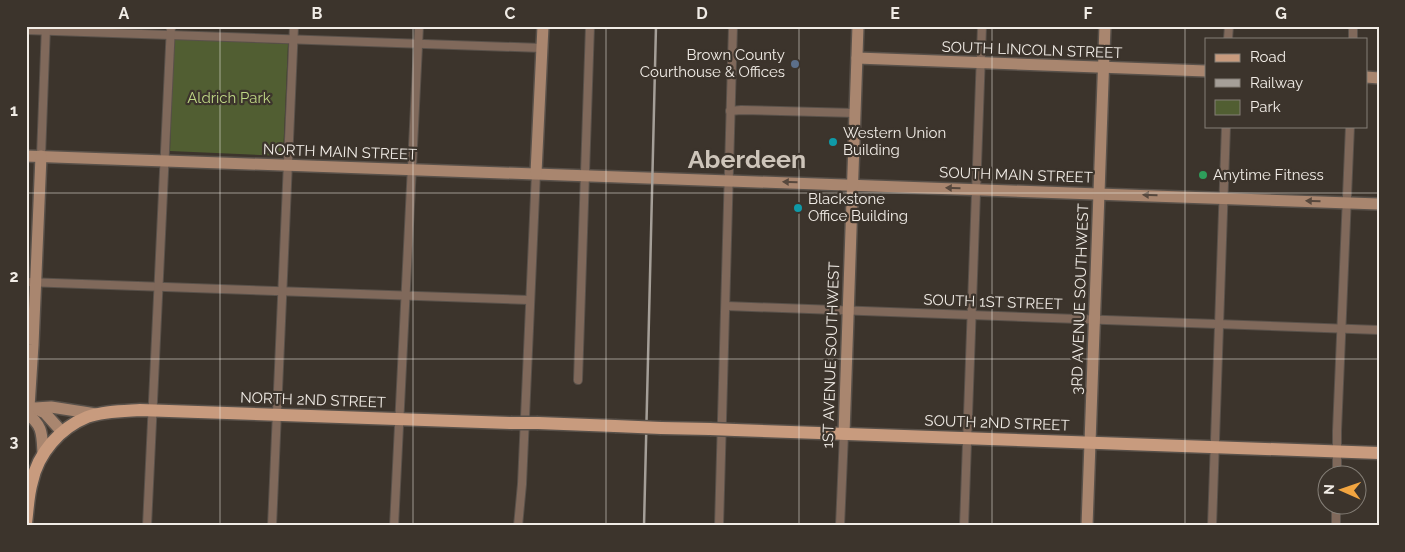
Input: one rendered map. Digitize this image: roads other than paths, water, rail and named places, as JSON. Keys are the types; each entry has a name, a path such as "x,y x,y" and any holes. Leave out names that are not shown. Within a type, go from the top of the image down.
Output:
{"main road":[{"name":"NORTH 2ND STREET","path":"26,523 31,482 43,454 62,432 80,420 96,414 122,411 153,411 615,426"},
{"name":"SOUTH 2ND STREET","path":"615,426 1379,453"}],"street":[{"path":"272,526 294,26"},
{"path":"394,526 419,26"},
{"path":"518,526 522,484 543,26"},
{"path":"578,380 590,26"},
{"path":"719,526 733,26"},
{"name":"1ST AVENUE SOUTHWEST","path":"840,526 858,26"},
{"path":"964,526 982,26"},
{"name":"3RD AVENUE SOUTHWEST","path":"1087,526 1105,26"},
{"path":"26,30 46,28 170,30 294,39 542,48"},
{"path":"46,28 42,156 31,282 32,392 36,400 51,407"},
{"path":"147,526 170,30"},
{"name":"SOUTH LINCOLN STREET","path":"856,58 1205,71"},
{"path":"730,111 855,113"},
{"path":"1212,526 1226,128"},
{"path":"1337,464 1337,431 1350,128"},
{"name":"NORTH MAIN STREET","path":"26,156 653,178"},
{"name":"SOUTH MAIN STREET","path":"653,178 1379,204"},
{"path":"31,282 529,300"},
{"name":"SOUTH 1ST STREET","path":"726,306 1379,330"},
{"path":"32,382 29,409 41,429 43,454"},
{"path":"29,409 51,407 96,414"},
{"path":"29,409 45,414 62,432"}],"railway":[{"path":"644,526 656,26"}],"place":[{"name":"Brown County Courthouse & Offices","path":"795,64"},
{"name":"Western Union Building","path":"833,142"},
{"name":"Anytime Fitness","path":"1203,175"},
{"name":"Blackstone Office Building","path":"798,208"}],"district":[{"name":"Aberdeen","path":"747,159"}],"park label":[{"name":"Aldrich Park","path":"229,98"}]}
